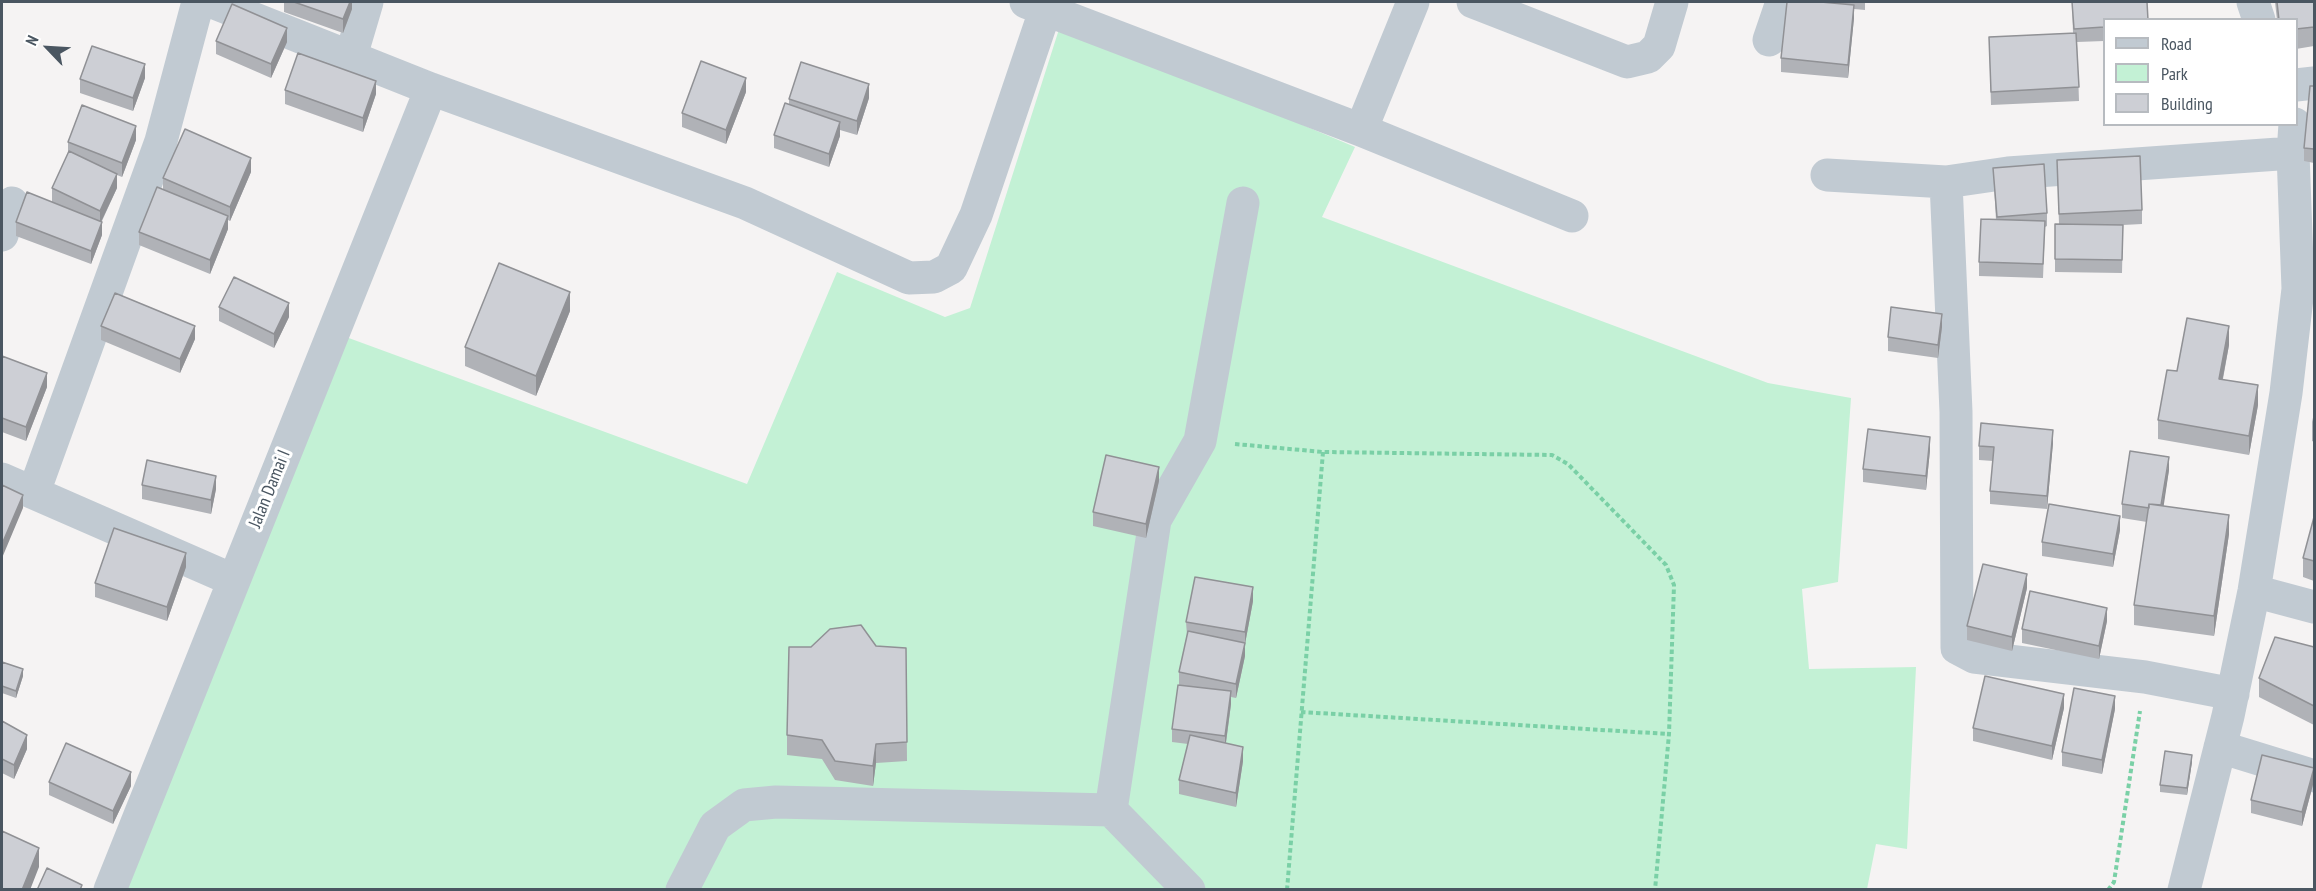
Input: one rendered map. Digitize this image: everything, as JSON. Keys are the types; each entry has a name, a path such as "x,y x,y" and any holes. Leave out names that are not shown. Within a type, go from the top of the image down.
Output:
{"street":[{"path":"34,492 161,141 198,2"},
{"path":"213,2 431,89 745,203 909,278 934,277 951,268 976,215 1039,4 1361,130 1572,216"},
{"path":"351,56 366,2"},
{"path":"1361,130 1413,2"},
{"path":"1473,2 1614,59 1627,62 1648,57 1659,45 1672,2"},
{"path":"1769,40 1782,2"},
{"path":"2253,2 2258,18"},
{"path":"2298,85 2314,83"},
{"name":"Jalan Damai I","path":"110,890 431,89"},
{"path":"1827,175 1946,182 2294,139 2298,290 2286,393 2254,591 2231,703 2184,890"},
{"path":"1946,182 1956,412 1957,648 1974,657 2145,678 2231,703"},
{"path":"2,235 12,203"},
{"path":"1111,810 1155,520 1200,441 1243,203"},
{"path":"2,479 233,580"},
{"path":"2254,591 2314,607"},
{"path":"2220,747 2314,776"},
{"path":"682,890 715,826 744,805 776,802 1111,810 1188,890"}],"path":[{"path":"1200,441 1323,452 1552,456 1568,464 1666,565 1674,585 1669,734 1655,890"},
{"path":"1287,890 1323,452"},
{"path":"2108,890 2114,882 2145,678"},
{"path":"1301,712 1669,734"}],"green space":[{"path":"1061,23 1355,147 1322,217 1768,383 1851,398 1838,582 1802,589 1809,669 1916,667 1907,849 1876,844 1867,889 126,890 346,337 747,484 837,272 945,317 970,308"}],"building":[{"path":"294,2 350,2 343,19"},
{"path":"1787,2 1854,5 1848,65 1781,58"},
{"path":"2072,2 2147,2 2148,18 2103,18 2103,27 2074,29"},
{"path":"2277,2 2314,2 2314,27 2298,29 2298,18 2279,18"},
{"path":"232,4 287,28 271,64 216,41"},
{"path":"2076,33 2079,87 1991,92 1989,37"},
{"path":"92,46 145,64 133,98 80,79"},
{"path":"298,53 376,81 363,118 285,90"},
{"path":"701,61 746,78 726,130 682,113"},
{"path":"801,62 869,84 857,121 789,99"},
{"path":"2310,86 2314,86 2314,149 2304,148"},
{"path":"785,103 840,122 829,154 774,135"},
{"path":"82,105 136,126 122,163 68,142"},
{"path":"185,129 251,158 230,207 163,178"},
{"path":"69,151 117,174 100,211 52,188"},
{"path":"2140,156 2142,210 2059,214 2057,160"},
{"path":"2044,164 2047,213 1997,217 1993,168"},
{"path":"157,187 228,216 210,260 139,232"},
{"path":"27,192 102,222 91,251 16,222"},
{"path":"1981,219 2045,221 2043,264 1979,262"},
{"path":"2055,224 2123,225 2122,260 2055,259"},
{"path":"499,263 570,292 536,376 465,347"},
{"path":"234,277 289,303 274,334 219,307"},
{"path":"115,293 195,326 180,359 101,326"},
{"path":"1891,307 1942,314 1938,345 1888,337"},
{"path":"2187,318 2229,326 2219,379 2258,385 2249,436 2158,420 2167,370 2177,371"},
{"path":"2,356 47,373 26,427 2,418"},
{"path":"1981,423 2053,430 2047,496 1990,491 1994,447 1979,446"},
{"path":"1868,429 1930,437 1926,476 1863,469"},
{"path":"2130,451 2169,457 2161,505 2149,504 2149,508 2122,504"},
{"path":"1106,455 1159,467 1146,524 1093,512"},
{"path":"147,460 216,476 211,500 142,485"},
{"path":"2,485 23,495 2,544"},
{"path":"2049,504 2120,516 2113,554 2042,542"},
{"path":"2149,504 2229,515 2214,616 2134,605"},
{"path":"2314,517 2314,561 2303,558"},
{"path":"114,528 186,553 167,607 95,583"},
{"path":"1983,564 2027,574 2012,637 1967,626"},
{"path":"1195,577 1253,587 1245,632 1186,622"},
{"path":"2030,591 2107,608 2099,646 2022,629"},
{"path":"861,625 876,646 906,648 907,742 876,744 873,766 835,761 822,740 787,735 789,647 811,647 830,629"},
{"path":"1188,631 1245,643 1236,684 1179,672"},
{"path":"2275,637 2314,647 2314,706 2259,678"},
{"path":"2,662 23,669 16,691 2,686"},
{"path":"1985,676 2064,694 2052,746 1973,728"},
{"path":"1178,685 1231,691 1225,736 1172,729"},
{"path":"2074,688 2115,696 2102,760 2062,752"},
{"path":"2,721 27,735 14,765 2,759"},
{"path":"1190,735 1243,747 1236,793 1179,780"},
{"path":"66,743 131,772 113,811 49,782"},
{"path":"2165,751 2192,755 2187,788 2160,785"},
{"path":"2262,755 2314,768 2302,812 2251,800"},
{"path":"2,831 39,848 22,890 2,890"},
{"path":"47,868 82,885 80,890 37,890"}]}
